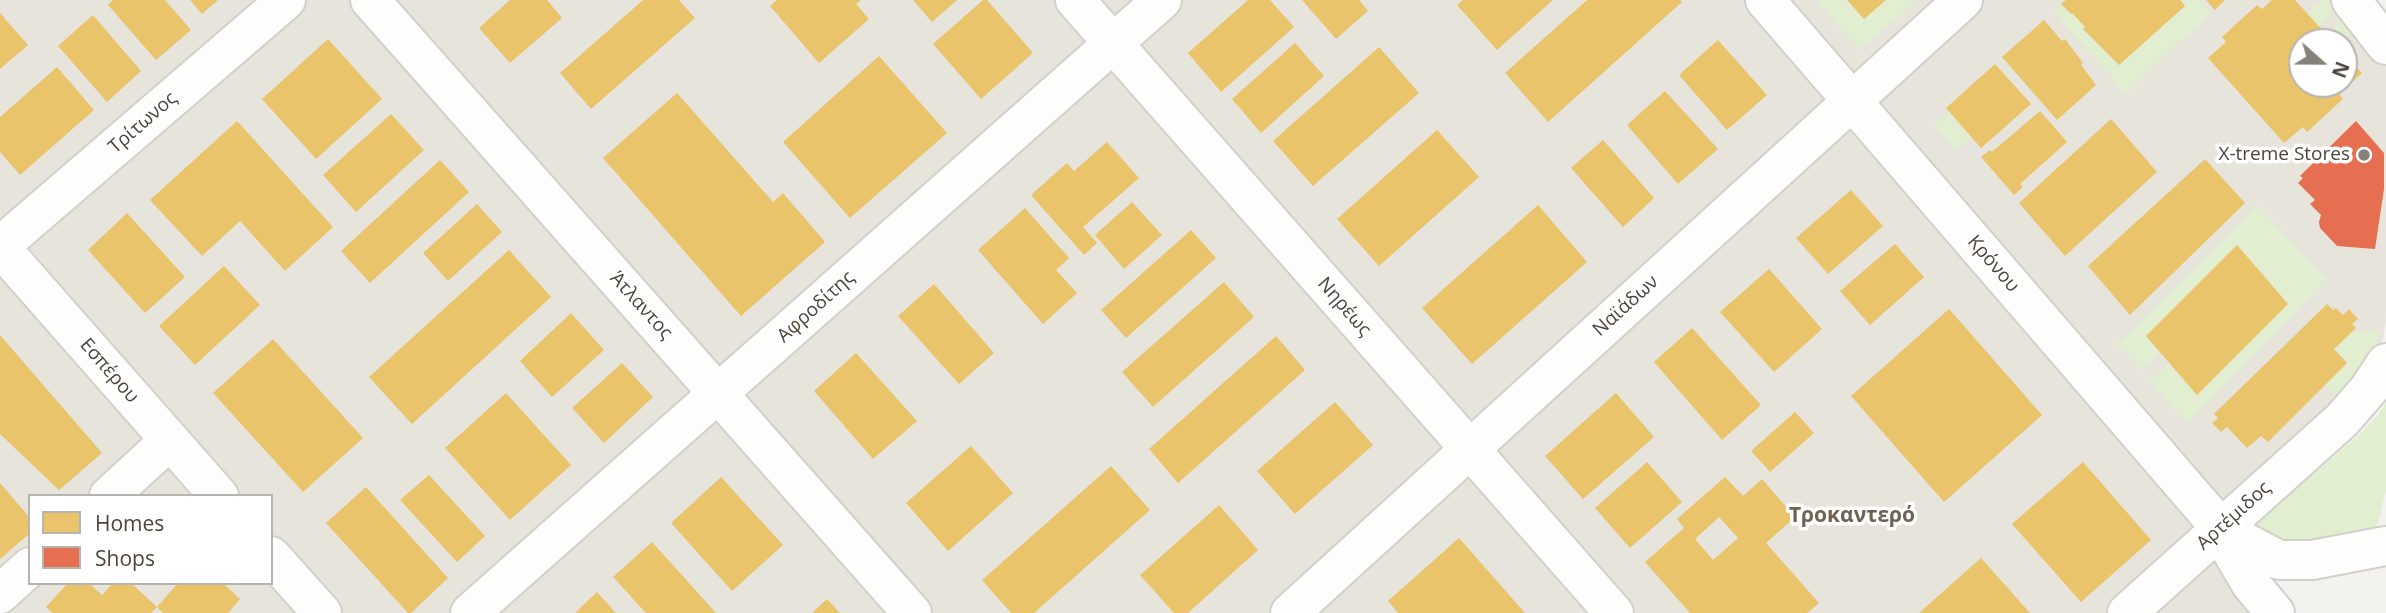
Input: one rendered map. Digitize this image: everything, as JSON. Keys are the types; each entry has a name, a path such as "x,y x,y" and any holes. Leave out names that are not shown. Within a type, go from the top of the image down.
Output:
{"street":[{"name":"Τρίτωνος","path":"0,247 286,0"},
{"name":"Άτλαντος","path":"370,0 912,613"},
{"name":"Νηρέως","path":"1075,0 1614,613"},
{"name":"Αφροδίτης","path":"470,613 1162,0"},
{"name":"Κρόνου","path":"1765,0 2220,529"},
{"name":"Ναϊάδων","path":"1290,613 1963,0"},
{"path":"2351,0 2386,45"},
{"name":"Εσπέρου","path":"0,247 217,494"},
{"name":"Αρτέμιδος","path":"2127,613 2342,419 2369,389 2386,363"},
{"path":"111,494 170,440"},
{"path":"2220,529 2279,559 2312,560 2386,546"},
{"path":"2220,529 2251,584 2275,613"},
{"path":"273,558 322,613"},
{"path":"0,594 28,570"}],"shaded area":[{"path":"0,0 2364,0 2386,31 2386,319 2380,359 2191,537 2259,613 0,613"}],"green space":[{"path":"1817,0 1917,0 1860,50"},
{"path":"2180,0 2199,0 2211,13 2125,93 2054,11 2061,4 2072,13 2085,27 2083,29 2119,65 2185,6"},
{"path":"2322,0 2328,0 2337,9 2319,26 2307,13"},
{"path":"2344,18 2352,28 2333,28"},
{"path":"1949,111 1972,137 1956,150 1934,125"},
{"path":"2257,206 2327,279 2187,423 2150,380 2169,363 2198,395 2288,303 2237,245 2146,336 2160,353 2141,370 2118,344"},
{"path":"2380,330 2371,376 2342,402 2325,385 2347,363 2334,349 2352,332"},
{"path":"2386,402 2386,491 2376,530 2312,551 2264,537 2255,525 2361,433"}],"building: Homes":[{"path":"113,0 165,0 191,30 156,60 108,5"},
{"path":"190,0 218,0 202,14"},
{"path":"510,0 547,0 562,18 510,63 479,28"},
{"path":"643,0 679,0 695,18 591,109 560,73"},
{"path":"777,0 861,0 856,4 869,19 819,63 770,6"},
{"path":"913,0 957,0 932,22"},
{"path":"983,0 987,0 1033,53 981,99 933,44"},
{"path":"1248,0 1270,0 1294,27 1221,92 1188,53"},
{"path":"1302,0 1359,0 1368,11 1336,39"},
{"path":"1463,0 1553,0 1497,50 1457,5"},
{"path":"1587,0 1682,2 1548,122 1505,73"},
{"path":"1847,0 1886,0 1864,19"},
{"path":"2066,0 2180,0 2185,6 2119,65 2061,4"},
{"path":"2206,0 2225,0 2215,10"},
{"path":"2272,0 2295,0 2320,28 2288,28 2288,98 2343,99 2307,132 2303,127 2284,143 2208,58 2226,42 2222,37 2257,5 2262,9"},
{"path":"0,13 28,45 0,69"},
{"path":"93,15 141,71 107,102 58,46"},
{"path":"2044,20 2062,41 2065,39 2096,85 2057,120 2002,57"},
{"path":"328,39 382,99 316,159 262,99"},
{"path":"1718,40 1767,95 1727,130 1679,75"},
{"path":"1295,43 1324,76 1261,133 1232,99"},
{"path":"1379,47 1419,93 1313,186 1273,141"},
{"path":"879,56 947,133 850,218 783,142"},
{"path":"1995,64 2031,104 1981,148 1946,108"},
{"path":"57,67 94,110 20,175 0,152 0,117"},
{"path":"1665,91 1718,149 1678,184 1627,125"},
{"path":"677,93 773,202 783,193 825,242 741,316 603,158"},
{"path":"2040,111 2067,142 2020,184 2023,187 2014,195 1981,157 1990,150 1992,152"},
{"path":"391,114 424,150 356,212 323,175"},
{"path":"2111,119 2157,172 2065,256 2019,203"},
{"path":"237,121 333,227 285,271 240,221 202,256 150,200"},
{"path":"1437,130 1479,177 1379,266 1337,219"},
{"path":"1603,140 1654,198 1623,227 1571,168"},
{"path":"1107,142 1139,178 1083,227 1097,243 1084,255 1031,195 1067,163 1074,171"},
{"path":"2205,159 2245,203 2130,315 2088,266"},
{"path":"440,160 469,192 370,283 341,251"},
{"path":"1851,190 1883,226 1828,274 1796,238"},
{"path":"1132,202 1162,235 1124,269 1095,235"},
{"path":"477,204 502,232 448,281 423,253"},
{"path":"1538,205 1587,262 1472,364 1422,308"},
{"path":"1025,208 1069,258 1056,270 1077,293 1043,324 978,250"},
{"path":"127,213 185,277 145,313 88,250"},
{"path":"1191,230 1216,258 1126,338 1101,310"},
{"path":"1895,244 1924,277 1870,325 1840,291"},
{"path":"2237,245 2288,304 2197,395 2146,336"},
{"path":"509,250 551,297 412,424 369,377"},
{"path":"224,266 260,305 195,365 159,326"},
{"path":"1769,269 1822,329 1774,372 1720,312"},
{"path":"1224,282 1254,317 1153,407 1122,372"},
{"path":"934,284 994,353 959,384 898,316"},
{"path":"2327,304 2343,315 2349,309 2358,319 2352,324 2356,328 2334,349 2347,363 2268,442 2261,436 2247,448 2227,427 2221,432 2212,423 2218,418 2214,414"},
{"path":"1949,309 2042,415 1944,502 1851,396"},
{"path":"571,313 604,350 552,397 520,361"},
{"path":"1692,328 1761,405 1722,440 1654,362"},
{"path":"0,335 102,453 59,490 0,434"},
{"path":"1276,336 1305,370 1178,483 1149,449"},
{"path":"273,339 363,438 303,492 213,393"},
{"path":"856,353 917,421 873,459 814,391"},
{"path":"622,363 653,397 604,443 572,408"},
{"path":"506,393 571,465 510,520 445,448"},
{"path":"1616,393 1654,437 1583,499 1545,456"},
{"path":"1335,402 1373,445 1295,514 1257,471"},
{"path":"1795,412 1814,433 1770,472 1751,451"},
{"path":"971,446 1013,493 948,551 906,503"},
{"path":"1647,462 1682,502 1630,548 1595,508"},
{"path":"2083,462 2151,540 2081,602 2012,524"},
{"path":"1111,466 1150,510 1034,613 1011,613 982,580"},
{"path":"429,475 485,536 457,562 400,500"},
{"path":"721,477 783,545 732,591 671,523"},
{"path":"1725,477 1743,496 1762,479 1795,517 1766,543 1819,603 1807,613 1690,613 1645,562 1684,528 1677,519","holes":["1719,517 1738,538 1713,560 1695,539"]},
{"path":"0,483 28,516 28,535 0,559"},
{"path":"366,487 448,578 411,613 408,613 326,523"},
{"path":"1219,505 1258,550 1188,613 1174,613 1140,575"},
{"path":"1459,538 1525,613 1398,613 1388,601"},
{"path":"652,542 716,613 646,613 613,577"},
{"path":"1981,558 2030,613 1919,613"},
{"path":"66,585 91,585 102,595 111,585 133,585 157,607 151,613 53,613 46,607"},
{"path":"176,585 225,585 240,599 228,613 163,613 157,607"},
{"path":"597,592 616,613 575,613"},
{"path":"827,599 840,613 812,613"}],"building: Shops":[{"path":"2356,121 2384,153 2384,189 2375,249 2337,246 2320,228 2321,215 2310,204 2315,200 2298,183 2303,178 2300,176"}],"place":[{"name":"X-treme Stores","path":"2364,155"}],"district":[{"name":"Τροκαντερό","path":"1852,516"}]}
